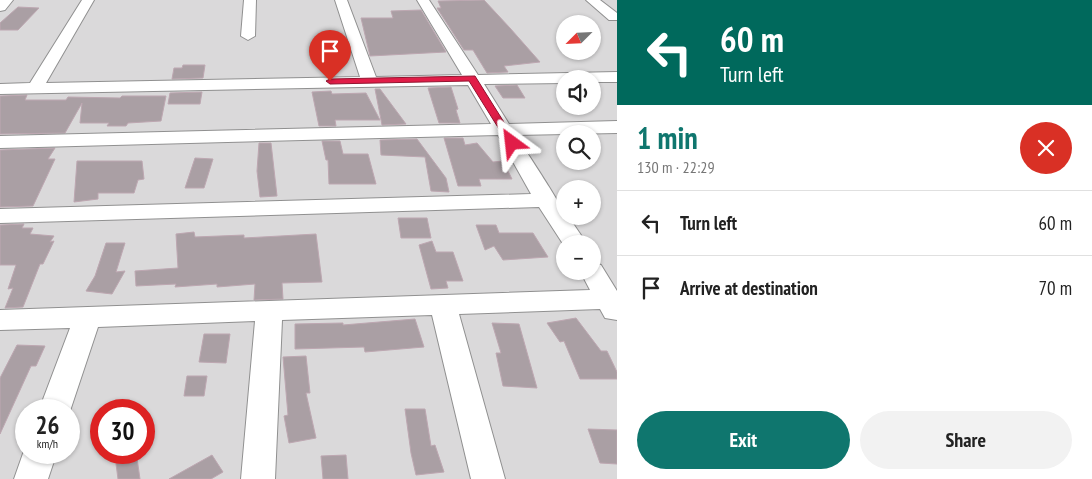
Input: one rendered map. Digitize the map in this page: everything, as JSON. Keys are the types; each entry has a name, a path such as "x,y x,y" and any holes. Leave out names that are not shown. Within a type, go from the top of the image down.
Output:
{"street":[{"path":"0,7 7,0"},
{"path":"35,88 88,0"},
{"path":"248,36 250,0"},
{"path":"342,0 369,80"},
{"path":"423,0 504,130 527,171 569,235"},
{"path":"592,0 614,17"},
{"path":"0,89 369,80 617,77"},
{"path":"0,142 617,127"},
{"path":"0,216 548,200"},
{"path":"598,280 614,305"},
{"path":"0,320 443,304 614,305"},
{"path":"443,304 488,479"},
{"path":"258,479 269,310"},
{"path":"59,399 88,317"},
{"path":"31,479 36,464"}],"shaded area":[{"path":"0,0 617,0 617,479 0,479"}],"building":[{"path":"484,0 540,62 504,66 508,72 487,73 473,50 464,50 437,8 441,8 438,1"},
{"path":"18,7 39,8 18,30 0,30 0,23"},
{"path":"421,10 446,52 370,56 361,18 393,18 391,11"},
{"path":"183,65 205,65 203,78 172,79 174,68 182,68"},
{"path":"517,85 525,98 503,98 495,86"},
{"path":"451,87 460,123 439,123 428,88"},
{"path":"375,89 380,89 406,124 382,125"},
{"path":"331,91 332,94 366,93 380,120 335,120 336,126 319,126 312,92"},
{"path":"202,92 200,104 168,104 170,93"},
{"path":"27,95 25,100 66,100 68,97 120,98 122,96 166,96 161,121 128,123 126,126 107,126 109,123 80,123 82,103 65,133 0,134 0,96"},
{"path":"444,138 463,138 465,145 477,143 493,162 503,161 512,179 479,179 481,186 458,186"},
{"path":"417,139 446,178 449,192 431,191 425,157 381,155 380,140"},
{"path":"322,141 340,141 343,154 368,154 376,184 329,184 328,160 326,160"},
{"path":"259,143 271,143 277,196 260,197 257,171"},
{"path":"55,148 48,159 55,159 33,206 0,207 0,150"},
{"path":"195,158 213,159 204,188 185,188"},
{"path":"77,161 142,161 144,179 138,180 134,193 98,193 98,199 74,202"},
{"path":"398,218 427,218 431,238 401,238"},
{"path":"24,224 22,228 33,228 30,234 54,236 50,242 54,241 43,264 40,264 23,307 5,308 13,288 8,289 16,265 0,265 0,225"},
{"path":"476,225 496,225 499,233 533,233 548,257 503,260 494,246 485,250"},
{"path":"194,232 195,237 244,235 244,238 316,234 322,282 282,283 283,299 254,300 255,284 217,287 217,284 175,287 176,284 136,286 135,271 178,268 176,234"},
{"path":"432,241 436,252 453,252 463,281 446,281 448,288 431,289 419,245"},
{"path":"106,243 125,243 116,272 125,271 112,294 86,291 95,276"},
{"path":"576,318 601,351 607,351 617,372 617,379 580,379 564,341 560,342 547,323"},
{"path":"415,319 424,347 365,352 364,347 295,349 295,324 343,323 343,325"},
{"path":"492,323 519,324 537,388 503,386 496,353 501,353"},
{"path":"204,334 230,334 226,363 199,362"},
{"path":"17,345 45,346 36,366 31,366 0,434 0,378"},
{"path":"306,356 310,393 306,393 316,438 289,443 284,416 288,415 283,357"},
{"path":"187,376 207,376 204,396 184,396"},
{"path":"405,409 425,409 431,446 435,445 444,472 416,475"},
{"path":"588,429 617,430 617,464 600,463"},
{"path":"212,455 223,472 211,479 169,479"},
{"path":"346,455 348,479 323,479 321,456"},
{"path":"116,464 138,464 140,479 118,479"}],"route":[{"path":"330,81 472,78 512,143"}]}
